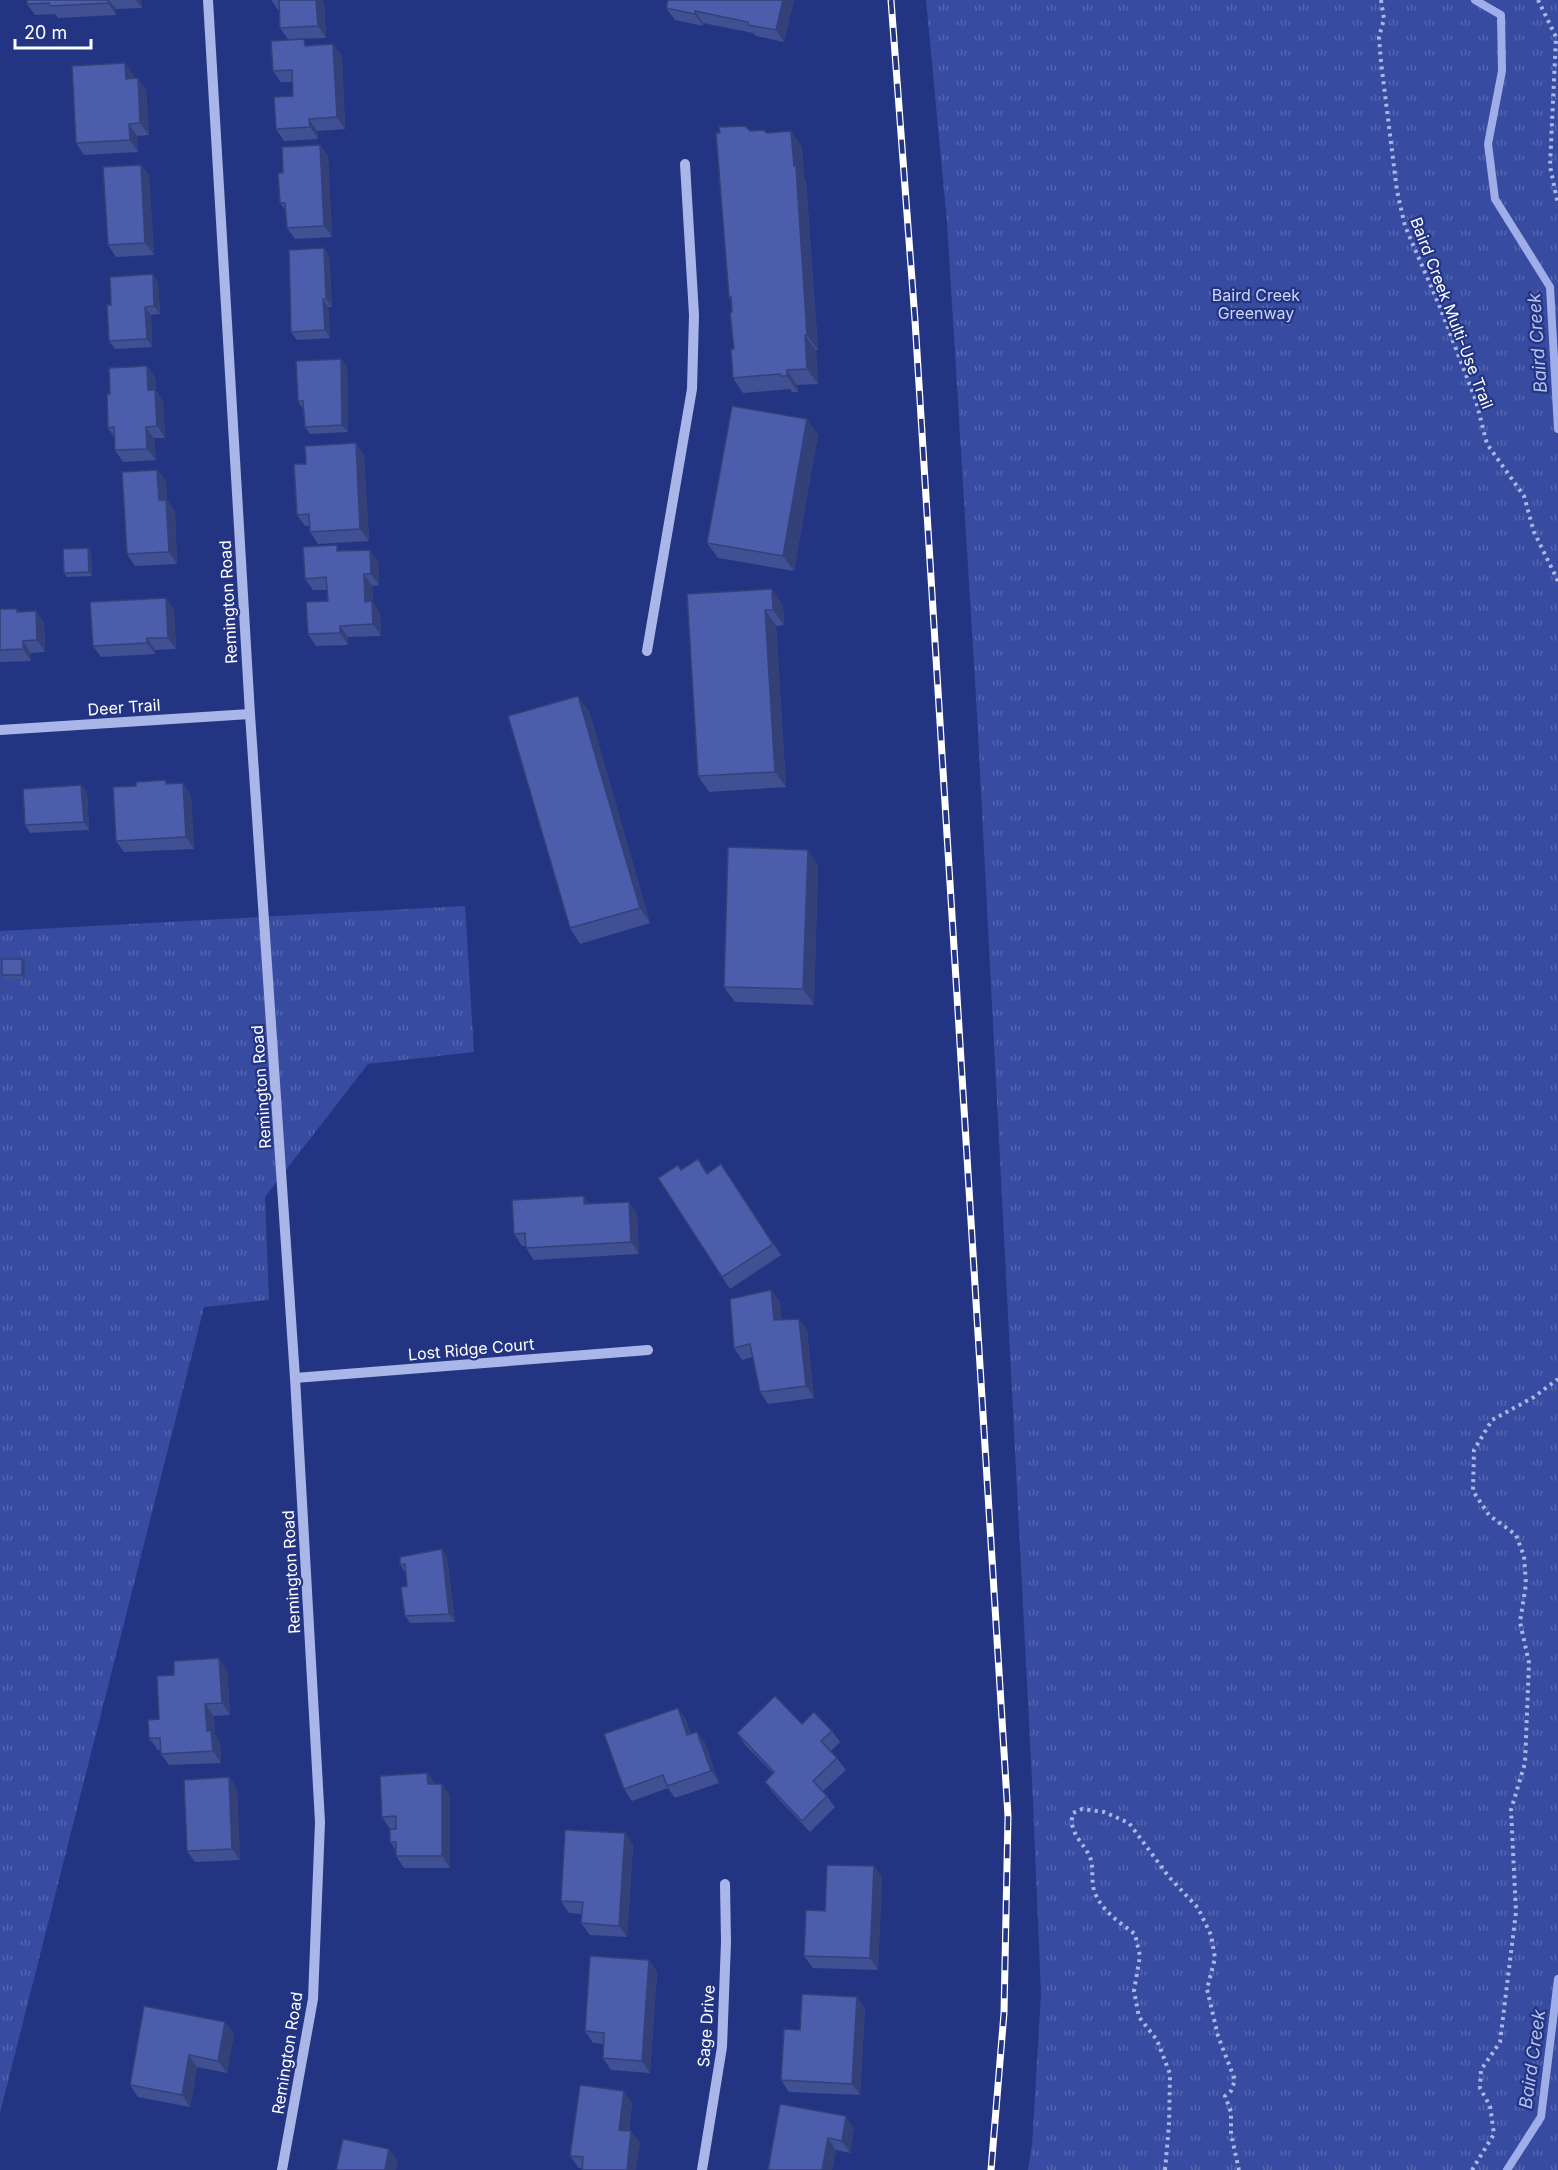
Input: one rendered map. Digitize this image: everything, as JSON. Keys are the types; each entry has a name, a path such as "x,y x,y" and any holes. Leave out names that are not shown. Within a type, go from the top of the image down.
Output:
{"street":[{"name":"Remington Road","path":"208,0 250,714 295,1378 320,1822 313,1999 282,2170"},
{"path":"647,651 692,389 694,315 685,164"},
{"name":"Deer Trail","path":"0,730 250,714"},
{"name":"Lost Ridge Court","path":"295,1378 648,1350"},
{"name":"Sage Drive","path":"702,2170 722,2048 726,1942 725,1884"}],"path":[{"name":"Baird Creek Multi-Use Trail","path":"1381,0 1384,19 1379,37 1381,62 1397,191 1405,226 1448,326 1476,401 1487,444 1524,496 1534,532 1558,580"},
{"path":"1538,0 1556,37 1550,166 1558,205"},
{"path":"1472,2170 1494,2134 1490,2106 1480,2088 1481,2070 1500,2042 1516,1912 1511,1810 1525,1763 1529,1663 1520,1622 1526,1584 1524,1556 1516,1535 1489,1515 1473,1491 1474,1450 1492,1420 1534,1397 1558,1379"},
{"path":"1165,2170 1170,2074 1157,2040 1139,2017 1134,1991 1140,1956 1135,1934 1112,1917 1095,1893 1091,1858 1075,1833 1071,1822 1073,1813 1082,1809 1104,1812 1129,1823 1169,1877 1198,1908 1211,1935 1215,1958 1207,1989 1218,2036 1235,2080 1231,2091 1225,2096 1231,2112 1230,2134 1239,2170"}],"green space":[{"name":"Baird Creek Greenway","path":"926,0 1558,0 1558,2170 1028,2170 1032,2145 1041,1994 1032,1780 977,714 947,222"},
{"path":"465,906 474,1052 368,1064 265,1197 269,1300 204,1307 0,2113 0,931"}],"building":[{"path":"27,0 108,0 108,3 50,6 49,3 27,4"},
{"path":"279,0 316,0 318,26 280,28"},
{"path":"668,0 783,0 776,30 695,11 695,14 666,8"},
{"path":"304,39 305,46 333,44 337,117 309,119 310,127 276,129 274,97 293,96 292,70 273,71 271,41"},
{"path":"125,63 126,79 138,78 140,123 129,124 130,140 76,143 72,66"},
{"path":"745,126 750,131 763,130 767,133 791,131 794,166 796,166 807,335 805,335 807,369 787,370 787,376 780,374 733,378 731,297 729,297 716,133 720,133 719,127"},
{"path":"320,145 324,226 287,228 285,203 280,203 278,173 283,173 282,147"},
{"path":"141,165 145,243 108,245 103,167"},
{"path":"324,248 325,330 291,332 289,250"},
{"path":"153,274 154,306 145,307 147,339 109,341 107,305 111,305 110,277"},
{"path":"341,359 342,425 305,427 303,401 298,401 296,361"},
{"path":"147,366 148,390 155,390 157,426 146,427 147,449 115,450 114,427 108,428 109,368"},
{"path":"732,406 807,419 783,556 707,543"},
{"path":"356,443 360,529 310,532 309,514 297,515 294,464 306,464 305,446"},
{"path":"157,470 159,500 166,500 169,552 127,554 122,472"},
{"path":"337,545 337,551 370,550 371,574 364,574 365,602 372,601 373,624 340,626 340,633 308,634 306,602 328,601 326,577 305,579 303,547"},
{"path":"88,548 89,572 64,573 63,549"},
{"path":"772,589 773,610 765,610 775,772 698,776 687,594"},
{"path":"166,598 168,638 147,638 147,643 93,646 90,602"},
{"path":"0,609 17,609 17,612 36,611 37,640 23,641 23,649 0,650"},
{"path":"578,696 640,908 570,928 508,716"},
{"path":"166,780 166,784 183,783 186,837 116,841 113,787 136,786 136,782"},
{"path":"81,785 84,822 25,825 23,789"},
{"path":"728,847 808,850 803,989 724,987"},
{"path":"2,959 22,959 22,975 2,975"},
{"path":"698,1159 707,1174 721,1164 773,1244 722,1277 658,1178 678,1165 681,1170"},
{"path":"584,1196 584,1204 629,1202 631,1242 526,1248 525,1233 514,1234 512,1200"},
{"path":"771,1290 774,1320 799,1319 806,1386 760,1392 750,1344 734,1348 730,1299"},
{"path":"442,1549 449,1614 405,1616 401,1587 407,1586 405,1564 400,1565 400,1557"},
{"path":"219,1658 222,1703 205,1704 207,1731 211,1730 213,1751 161,1754 160,1738 149,1738 148,1720 159,1719 157,1676 174,1675 174,1661"},
{"path":"775,1696 802,1724 814,1712 832,1731 821,1741 837,1758 813,1781 827,1796 802,1821 765,1782 774,1772 737,1733"},
{"path":"678,1708 687,1735 697,1732 711,1771 667,1786 663,1775 624,1789 604,1734"},
{"path":"427,1773 428,1784 442,1784 442,1856 396,1856 396,1842 390,1842 390,1829 396,1829 396,1816 382,1817 380,1776"},
{"path":"229,1777 232,1849 187,1851 184,1780"},
{"path":"565,1830 625,1833 619,1926 581,1923 583,1902 561,1901"},
{"path":"827,1865 874,1866 870,1958 804,1956 806,1910 825,1911"},
{"path":"590,1956 649,1960 642,2061 603,2058 604,2033 585,2031"},
{"path":"802,1994 857,1997 852,2084 781,2080 784,2029 800,2030"},
{"path":"144,2006 225,2022 218,2061 189,2055 182,2095 130,2085"},
{"path":"580,2085 624,2091 619,2130 631,2131 627,2170 582,2170 583,2157 570,2156"},
{"path":"780,2104 846,2116 842,2141 828,2138 822,2170 768,2170"},
{"path":"343,2139 389,2149 385,2170 336,2170"}],"waterway":[{"name":"Baird Creek","path":"1475,0 1501,15 1502,71 1488,144 1495,199 1550,287 1558,429"},
{"name":"Baird Creek","path":"1507,2170 1541,2117 1558,1979"}],"railway":[{"path":"891,0 915,320 1008,1816 1004,2013 991,2170"}]}
